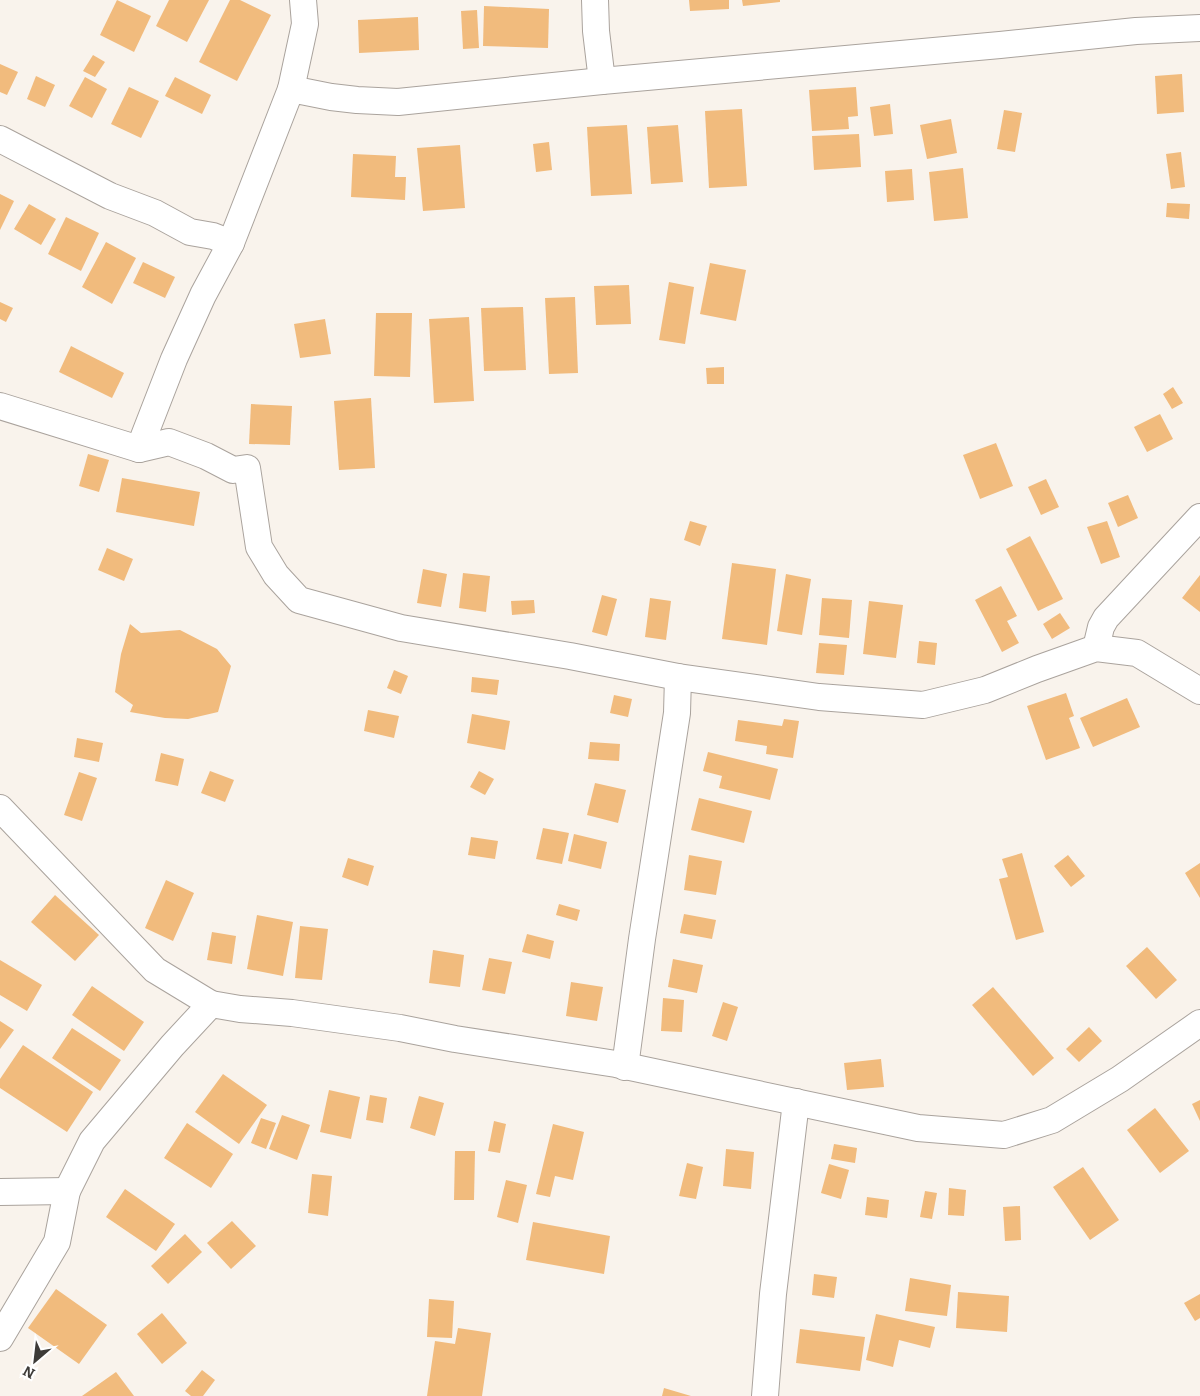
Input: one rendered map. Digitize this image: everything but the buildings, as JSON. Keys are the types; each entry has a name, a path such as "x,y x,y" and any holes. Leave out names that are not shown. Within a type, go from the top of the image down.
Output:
{"street":[{"path":"139,450 157,400 203,295 231,243 291,88 304,24 303,0"},
{"path":"595,0 596,32 602,81"},
{"path":"291,88 331,97 398,102 602,81 990,46 1136,30 1200,28"},
{"path":"0,139 110,196 155,214 190,232 213,236 231,243"},
{"path":"0,406 139,450 169,442 206,456 233,470 248,468 259,547 276,575 299,600 401,628 570,656 678,677 820,697 922,705 984,690 1096,648 1137,653 1200,691"},
{"path":"1096,648 1101,627 1106,618 1200,517"},
{"path":"625,1066 642,939 677,713 678,677"},
{"path":"0,808 154,970 212,1004 240,1009 292,1013 400,1028 455,1039 625,1066 918,1128 1004,1135 1052,1120 1120,1079 1200,1022"},
{"path":"0,1338 57,1242 68,1191 92,1141 172,1046 212,1004"},
{"path":"765,1396 773,1294 796,1102"},
{"path":"0,1192 68,1191"}]}
